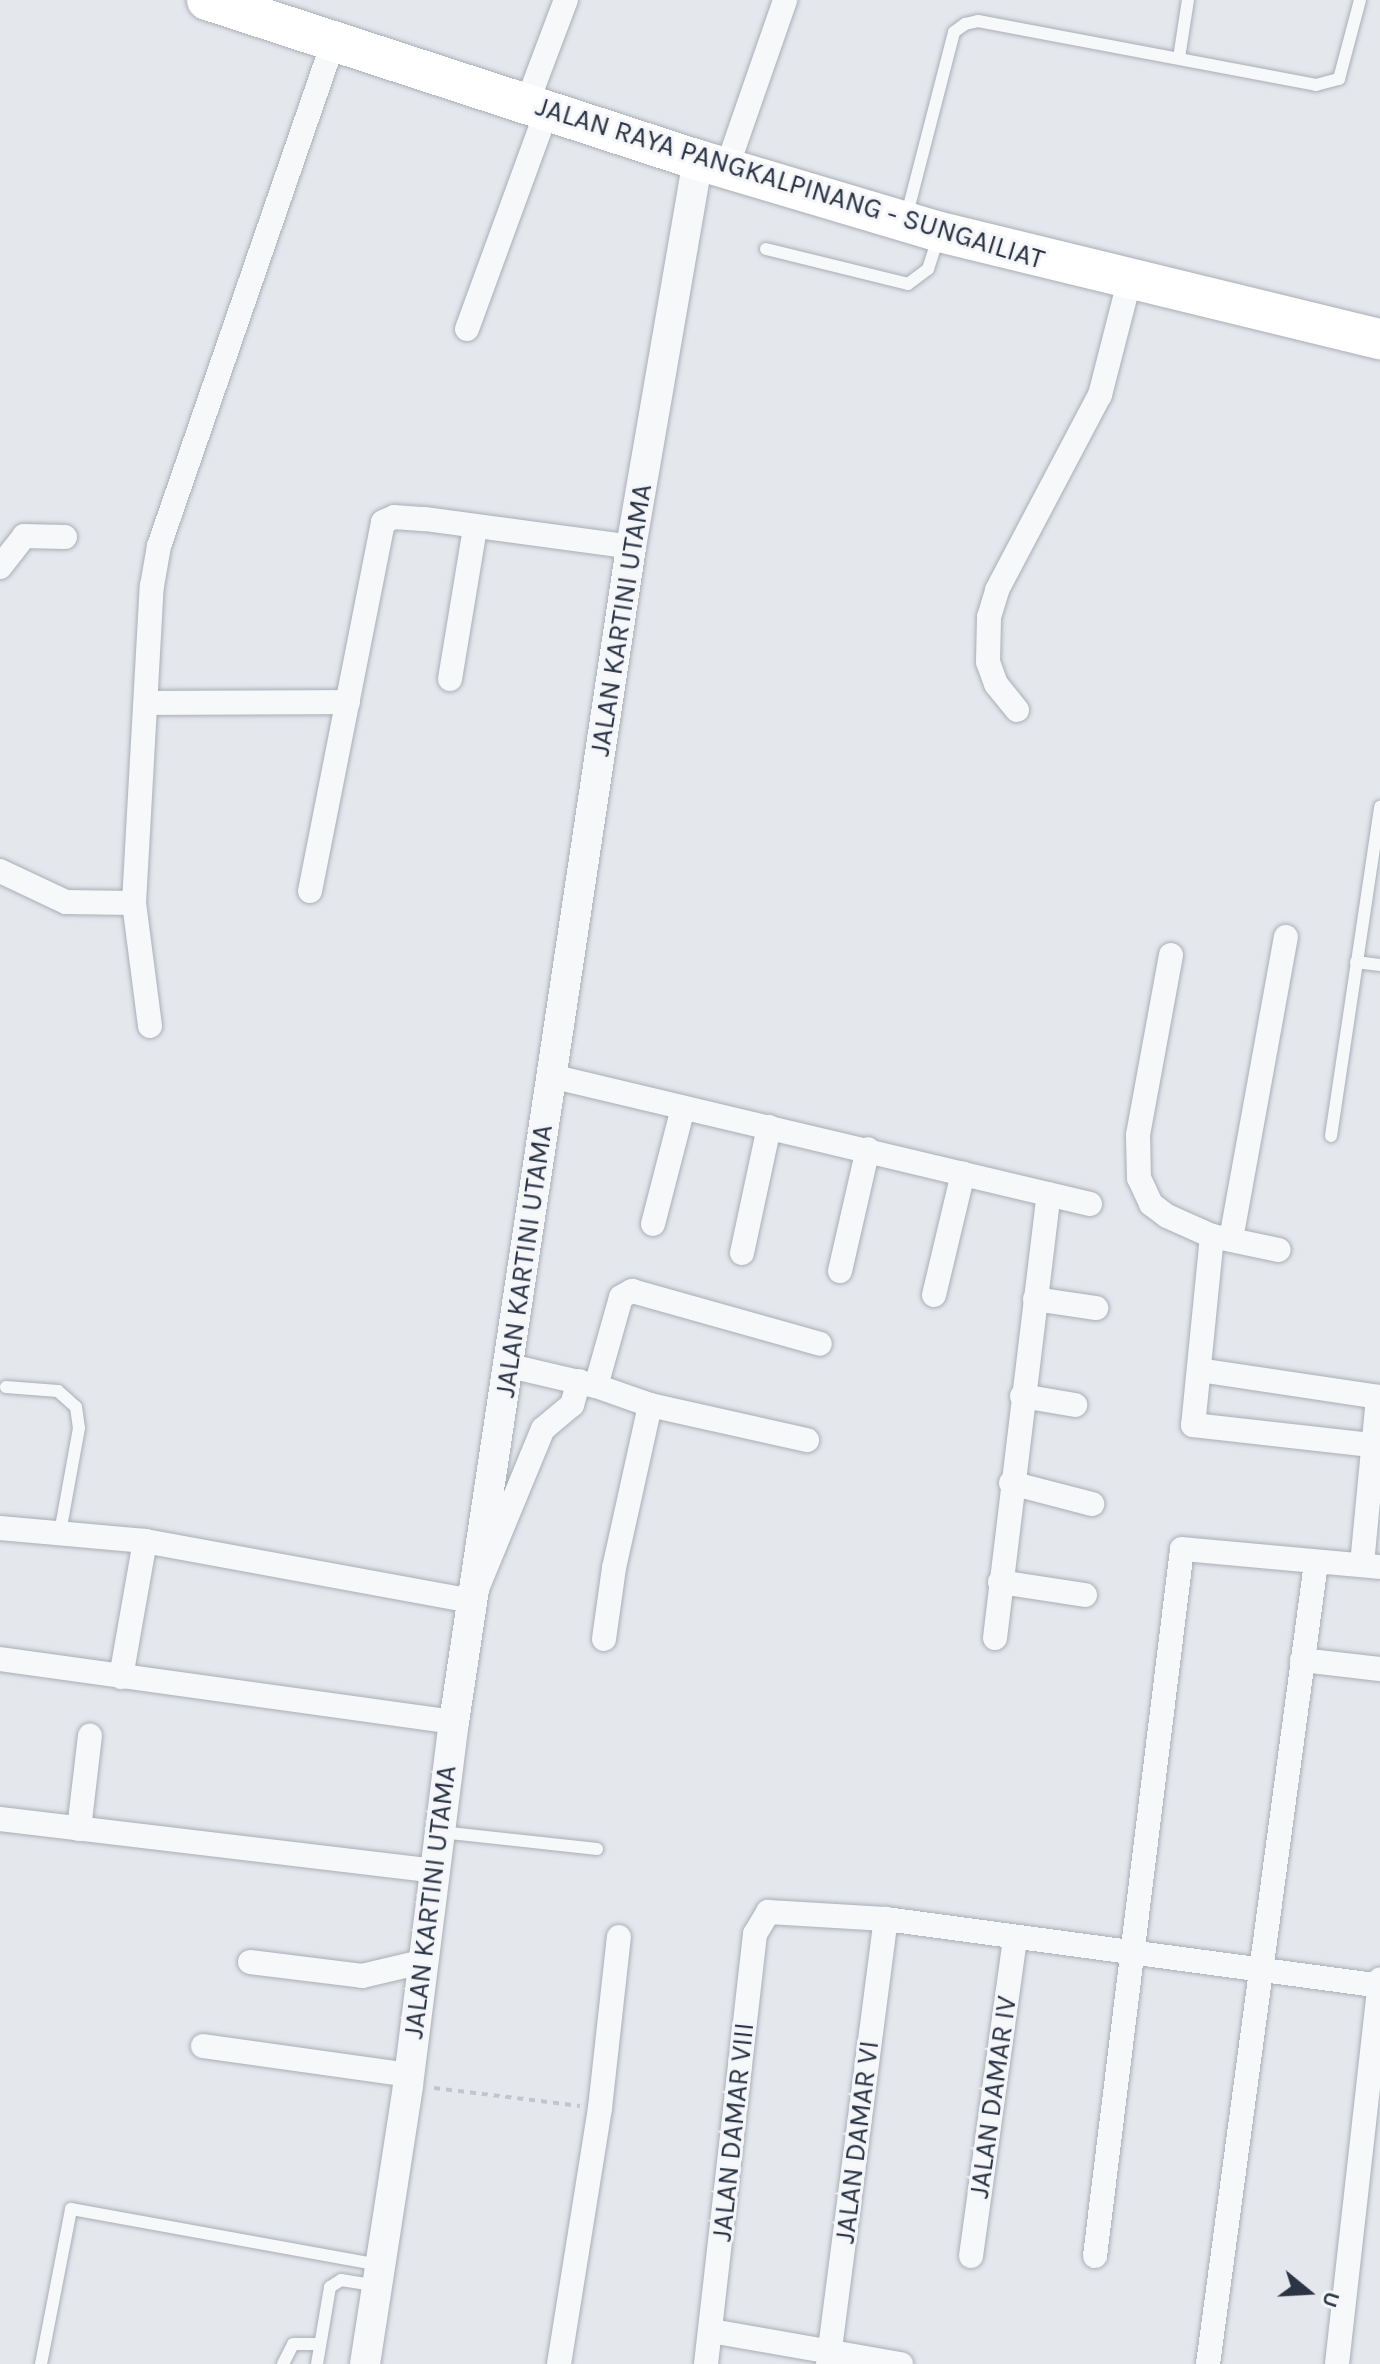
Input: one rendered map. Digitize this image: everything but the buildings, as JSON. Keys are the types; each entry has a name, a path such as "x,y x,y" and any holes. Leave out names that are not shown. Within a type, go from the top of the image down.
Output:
{"highway":[{"name":"JALAN RAYA PANGKALPINANG - SUNGAILIAT","path":"207,0 712,164 923,226 1129,282 1380,339"}],"street":[{"path":"467,329 537,106 566,0"},
{"path":"712,164 785,0"},
{"path":"150,1026 134,903 149,703 152,586 159,546 333,43"},
{"name":"JALAN KARTINI UTAMA","path":"365,2364 408,2080 454,1722 631,547 712,164"},
{"path":"1017,710 996,684 988,662 989,617 997,590 1100,395 1129,282"},
{"path":"310,891 383,522 394,517 631,547"},
{"path":"450,679 475,528"},
{"path":"0,567 24,536 65,537"},
{"path":"149,703 348,702"},
{"path":"0,871 66,902 134,903"},
{"path":"1286,937 1221,1237 1193,1425 1377,1445"},
{"path":"1171,955 1138,1135 1139,1178 1151,1204 1221,1237 1279,1250"},
{"path":"551,1076 1090,1204"},
{"path":"653,1224 683,1108"},
{"path":"742,1253 769,1127"},
{"path":"840,1271 868,1149"},
{"path":"934,1295 963,1173"},
{"path":"995,1638 1011,1483 1049,1194"},
{"path":"0,1528 145,1541 472,1601 543,1429 572,1405 587,1383 626,1292 649,1293 820,1344"},
{"path":"1035,1299 1096,1308"},
{"path":"510,1366 587,1383 650,1405 807,1440"},
{"path":"1095,2256 1182,1549 1371,1566 1379,1397 1199,1370"},
{"path":"1022,1396 1075,1405"},
{"path":"604,1639 614,1568 650,1405"},
{"path":"1011,1483 1092,1504"},
{"path":"121,1677 145,1541"},
{"path":"1208,2364 1258,1971 1316,1563"},
{"path":"1000,1582 1085,1595"},
{"path":"0,1659 454,1722"},
{"path":"1302,1660 1380,1669"},
{"path":"79,1829 90,1736"},
{"path":"0,1819 433,1871"},
{"name":"JALAN DAMAR VIII","path":"706,2364 755,1934 768,1912 886,1919"},
{"path":"886,1919 1380,1986"},
{"name":"JALAN DAMAR VI","path":"828,2357 886,1919"},
{"path":"559,2364 600,2108 619,1937"},
{"name":"JALAN DAMAR IV","path":"971,2256 1015,1938"},
{"path":"250,1962 362,1976 421,1962"},
{"path":"1337,2364 1380,1979"},
{"path":"203,2046 408,2080"},
{"path":"711,2331 828,2357 901,2364"}],"lane":[{"path":"1179,58 1188,0"},
{"path":"766,249 908,284 928,269 923,226 954,32 965,24 978,21 1316,85 1331,83 1343,70 1360,0"},
{"path":"1331,1136 1380,807"},
{"path":"1356,962 1380,965"},
{"path":"6,1387 58,1391 76,1407 79,1428 60,1533"},
{"path":"438,1832 597,1849"},
{"path":"41,2364 71,2209 378,2276"},
{"path":"317,2364 327,2295 335,2282 378,2276"},
{"path":"283,2364 293,2344 320,2344"}],"path":[{"path":"408,2080 600,2108"}]}
